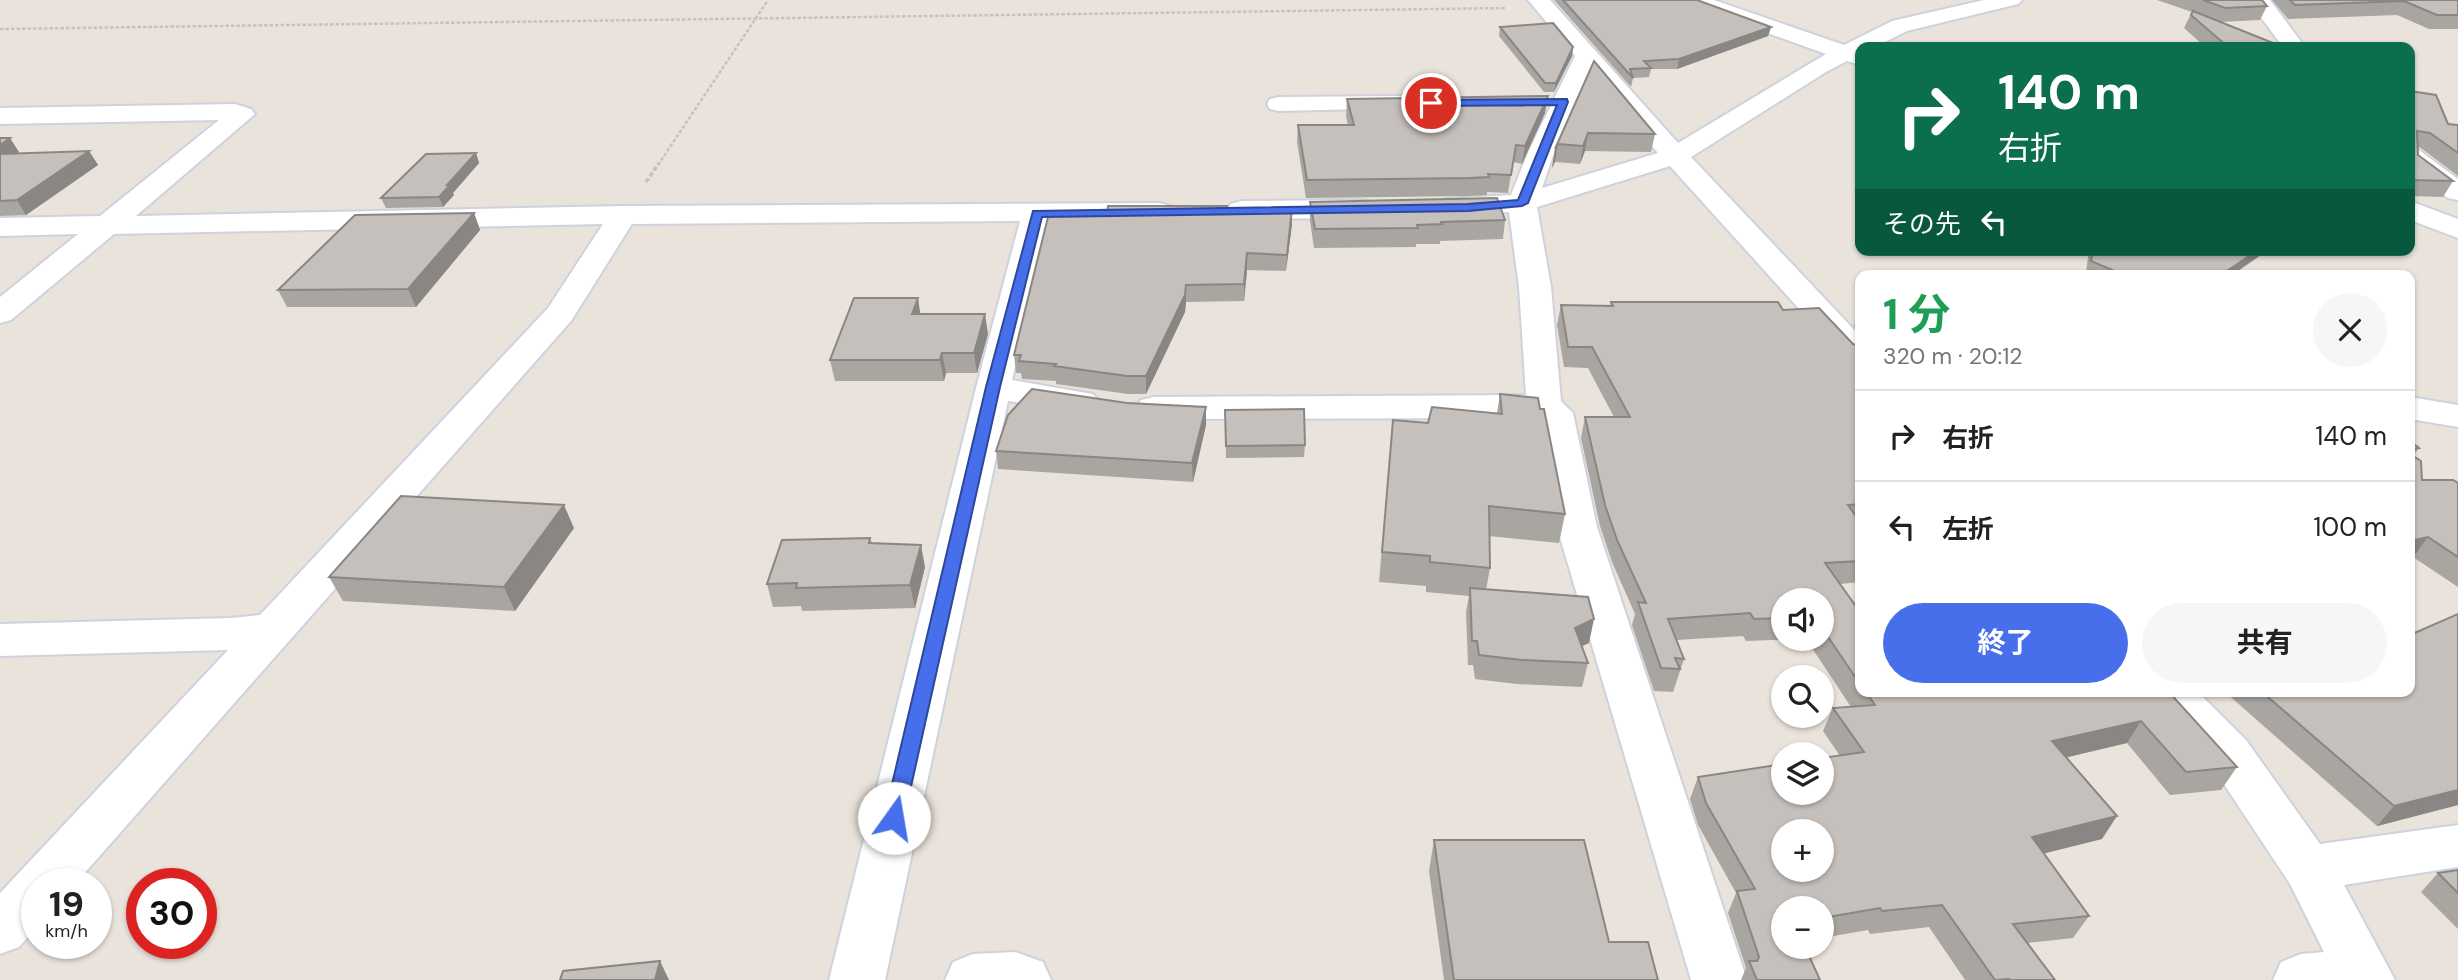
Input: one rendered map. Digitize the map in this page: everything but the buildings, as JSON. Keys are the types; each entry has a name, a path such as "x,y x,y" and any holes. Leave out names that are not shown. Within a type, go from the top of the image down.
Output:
{"street":[{"path":"2259,0 2290,42"},
{"path":"1874,42 1899,26 2004,1"},
{"path":"1709,2 1852,56"},
{"path":"1542,4 1675,156 1855,350"},
{"path":"1544,406 1535,287 1522,203 1563,102 1587,55"},
{"path":"1426,208 1522,203 1675,156 1852,56"},
{"path":"1536,102 1563,102"},
{"path":"1279,104 1429,103"},
{"path":"0,116 242,114 0,313"},
{"path":"2415,160 2458,192"},
{"path":"0,227 624,215 1384,209"},
{"path":"2415,212 2458,229"},
{"path":"857,980 993,387 1037,213"},
{"path":"56,868 560,314 624,215"},
{"path":"1819,309 1855,309"},
{"path":"993,387 1121,407 1544,406 1555,413 1577,527 1719,980"},
{"path":"2415,409 2458,416"},
{"path":"0,640 231,634 272,629"},
{"path":"2175,697 2230,753 2308,868 2365,976 2301,980"},
{"path":"2308,868 2458,846"},
{"path":"0,930 21,907"},
{"path":"973,980 1015,977 1023,980"}],"path":[{"path":"624,215 768,0"},
{"path":"0,29 756,19 1542,4"}],"route":[{"path":"894,818 993,387 1037,213 1468,208 1522,203 1563,102 1431,103"}]}
